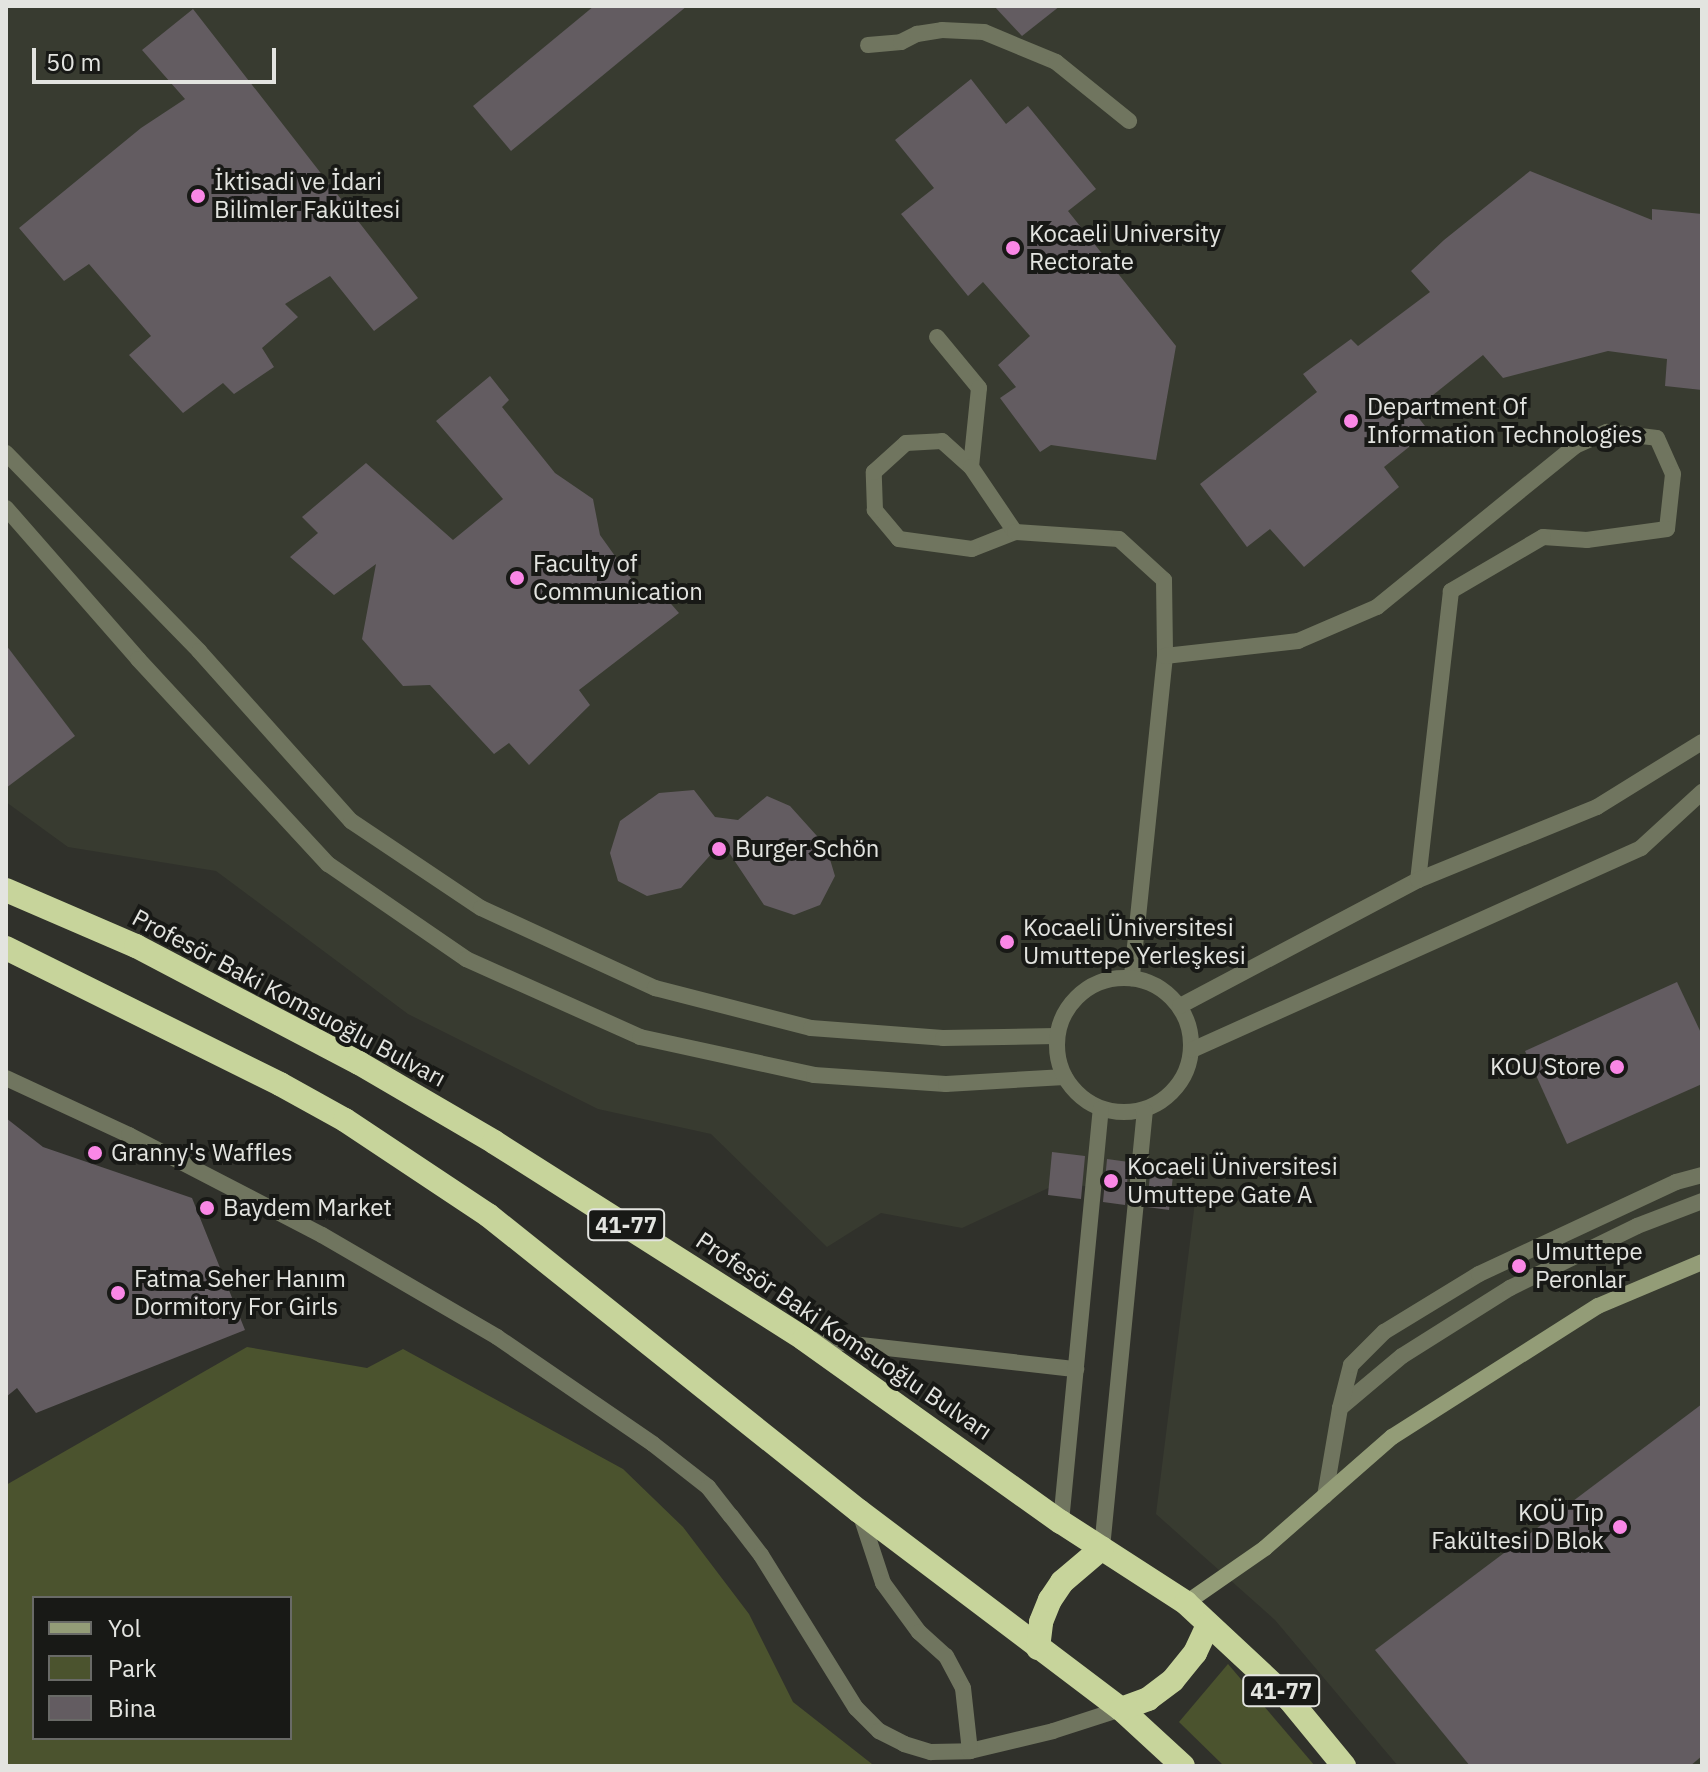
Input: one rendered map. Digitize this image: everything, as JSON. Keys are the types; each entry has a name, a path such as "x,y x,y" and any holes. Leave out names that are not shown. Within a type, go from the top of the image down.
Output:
{"highway":[{"name":"Profesör Baki Komsuoğlu Bulvarı","path":"6,890 136,946 359,1063 494,1142 804,1339 1061,1522 1186,1603 1289,1699 1344,1766"},
{"path":"6,948 280,1084 414,1165 488,1215 570,1277 859,1511 1121,1709 1183,1766"},
{"path":"1038,1648 1041,1622 1050,1600 1062,1582 1102,1548"},
{"path":"1121,1709 1148,1699 1173,1680 1195,1653 1208,1625"}],"main road":[{"path":"1186,1603 1265,1548 1392,1437 1598,1306 1702,1262"}],"lane":[{"path":"868,45 901,42 917,34 942,30 984,32 1056,62 1129,121"},
{"path":"937,337 979,388 971,467"},
{"path":"1165,656 1298,641 1364,613 1387,599 1575,446 1607,432 1657,438 1673,474 1667,529 1587,540 1543,537 1451,591 1418,880"},
{"path":"1015,532 971,467 942,441 906,443 874,472 875,510 899,539 972,549 1015,532 1119,539 1164,580 1165,656 1132,978"},
{"path":"6,453 199,651 351,821 481,908 655,988 811,1028 943,1038 1056,1036"},
{"path":"6,508 138,659 328,864 466,959 640,1037 814,1075 946,1084 1065,1077"},
{"path":"1180,1006 1418,880 1597,807 1702,742"},
{"path":"1192,1050 1641,848 1702,792"},
{"path":"1132,978 1164,989 1180,1006 1192,1050 1186,1071 1175,1089 1161,1103 1145,1111 1101,1109 1078,1094 1065,1077 1056,1036 1063,1014 1077,995 1097,982 1132,978"},
{"path":"6,1078 129,1135 322,1235 497,1337 599,1405 708,1487 761,1555 856,1708 871,1723 904,1744 931,1752 970,1751 1053,1731 1121,1709"},
{"path":"1061,1522 1101,1109"},
{"path":"1102,1548 1145,1111"},
{"path":"1325,1496 1340,1408 1351,1365 1384,1332 1479,1274 1676,1182 1702,1175"},
{"path":"1340,1408 1402,1356 1510,1288 1637,1226 1702,1201"},
{"path":"804,1339 1076,1369"},
{"path":"859,1511 883,1583 919,1632 946,1656 963,1688 970,1751"}],"shaded area":[{"name":"Kocaeli Üniversitesi Umuttepe Yerleşkesi","path":"6,6 1702,6 1702,1766 1398,1766 1275,1620 1156,1514 1196,1194 1057,1184 962,1228 881,1213 827,1247 711,1134 598,1109 408,1014 216,871 68,847 6,802"}],"green space":[{"path":"247,1347 367,1368 403,1349 623,1469 683,1527 749,1614 793,1702 872,1764 879,1766 6,1766 6,1485"},
{"path":"1228,1664 1315,1766 1224,1766 1179,1722"}],"building":[{"path":"594,6 687,6 511,151 473,106"},
{"path":"994,6 1060,6 1022,36"},
{"name":"İktisadi ve İdari Bilimler Fakültesi","path":"193,9 418,298 374,331 330,276 285,304 298,317 262,348 274,367 234,394 223,383 183,413 129,355 151,336 89,264 64,281 19,228 141,128 185,99 142,50"},
{"name":"Kocaeli University Rectorate","path":"971,79 1006,124 1028,106 1096,189 1068,211 1176,346 1156,460 1051,445 1040,452 1000,398 1016,387 998,365 1030,336 983,282 968,296 901,214 934,188 895,140"},
{"path":"1530,171 1652,220 1652,209 1702,214 1702,390 1665,386 1667,359 1608,351 1503,378 1483,355 1413,411 1429,431 1384,467 1399,487 1304,567 1270,529 1247,547 1200,484 1317,392 1303,374 1351,339 1358,346 1430,292 1411,271 1444,240"},
{"name":"Faculty of Communication","path":"490,376 509,400 502,407 555,473 593,499 600,535 645,598 658,589 679,613 579,690 590,705 529,765 509,743 494,754 430,685 403,686 362,639 376,564 334,595 290,557 318,533 302,517 366,463 453,540 503,499 436,421"},
{"path":"6,645 75,736 6,788"},
{"name":"Burger Schön","path":"694,790 715,817 738,820 767,796 790,806 826,846 835,876 820,905 794,915 764,905 722,842 681,888 647,896 618,881 610,853 620,821 659,793"},
{"name":"KOU Store","path":"1677,982 1702,1035 1702,1084 1567,1144 1525,1051"},
{"name":"Fatma Seher Hanım Dormitory For Girls","path":"6,1118 43,1147 192,1198 245,1330 36,1413 17,1388 6,1397"},
{"path":"1052,1152 1085,1156 1081,1199 1048,1195"},
{"path":"1107,1159 1129,1162 1125,1205 1103,1202"},
{"path":"1151,1164 1174,1167 1169,1210 1147,1207"},
{"name":"KOÜ Tıp Fakültesi D Blok","path":"1702,1404 1702,1756 1690,1766 1470,1766 1375,1650"}],"place":[{"name":"İktisadi ve İdari Bilimler Fakültesi","path":"198,196"},
{"name":"Kocaeli University Rectorate","path":"1013,248"},
{"name":"Department Of Information Technologies","path":"1351,421"},
{"name":"Faculty of Communication","path":"517,578"},
{"name":"Burger Schön","path":"719,849"},
{"name":"Kocaeli Üniversitesi Umuttepe Yerleşkesi","path":"1007,942"},
{"name":"KOU Store","path":"1617,1067"},
{"name":"Granny's Waffles","path":"95,1153"},
{"name":"Kocaeli Üniversitesi Umuttepe Gate A","path":"1111,1181"},
{"name":"Baydem Market","path":"207,1208"},
{"name":"Umuttepe Peronlar","path":"1519,1266"},
{"name":"Fatma Seher Hanım Dormitory For Girls","path":"118,1293"},
{"name":"KOÜ Tıp Fakültesi D Blok","path":"1620,1527"}]}
